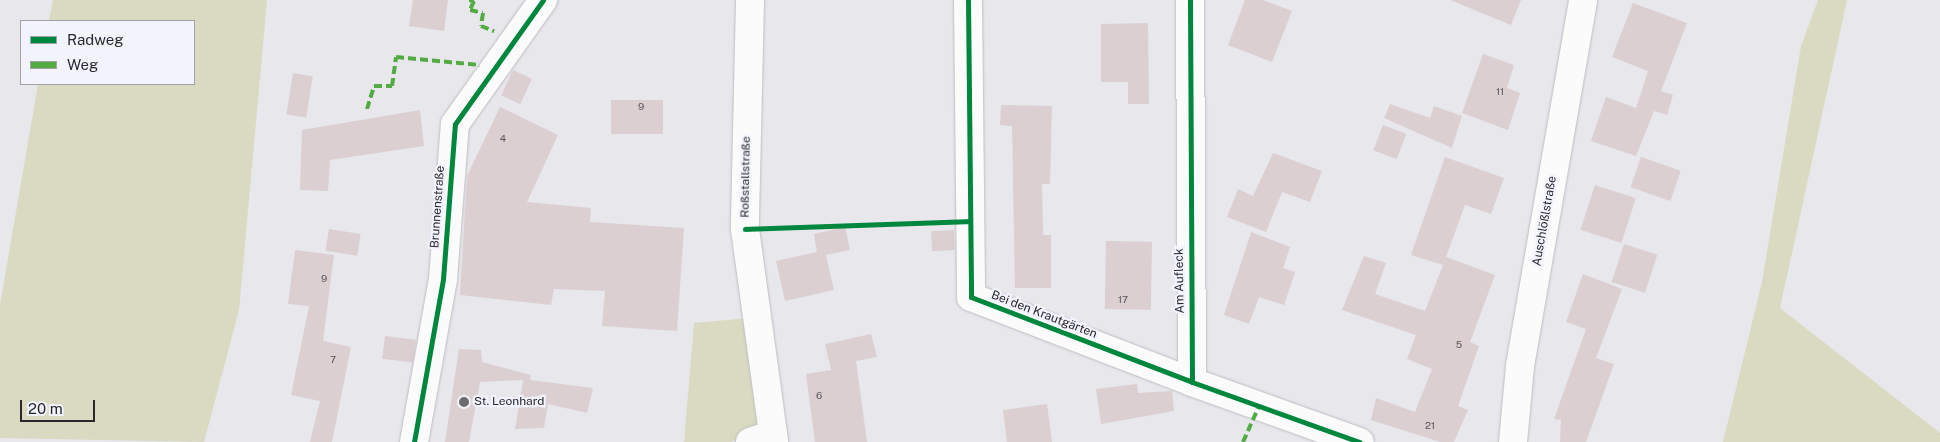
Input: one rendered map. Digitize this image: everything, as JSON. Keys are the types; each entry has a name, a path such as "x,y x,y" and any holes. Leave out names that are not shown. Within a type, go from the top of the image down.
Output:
{"street":[{"name":"Brunnenstraße","path":"414,442 443,279 455,124 543,0"},
{"name":"Roßstallstraße","path":"750,0 745,229 766,439"},
{"name":"Bei den Krautgärten","path":"968,0 971,297 1192,382"},
{"name":"Am Aufleck","path":"1190,0 1192,382"},
{"name":"Auschlößlstraße","path":"1513,442 1520,366 1583,0"},
{"path":"1192,382 1360,442"}],"green space":[{"path":"53,0 267,0 239,310 204,442 0,438 0,305 38,85 195,85 195,20 49,20"},
{"path":"1818,0 1847,0 1780,308 1940,433 1940,442 1723,442 1762,282 1801,46"},
{"path":"749,318 765,430 731,442 684,442 694,323"}],"building":[{"path":"413,0 448,0 444,31 409,26"},
{"path":"1245,0 1263,0 1292,11 1272,62 1228,45"},
{"path":"1450,0 1521,0 1511,25"},
{"path":"1633,3 1687,23 1661,91 1673,95 1667,115 1654,111 1636,156 1591,141 1606,97 1636,108 1648,71 1612,57"},
{"path":"1148,23 1149,104 1128,104 1128,82 1101,82 1101,24"},
{"path":"1483,54 1514,65 1507,88 1520,93 1508,130 1462,113"},
{"path":"513,70 532,79 520,104 501,95"},
{"path":"293,73 313,76 306,118 286,114"},
{"path":"611,100 663,100 663,134 611,134"},
{"path":"1390,104 1430,118 1434,106 1462,116 1452,148 1384,118"},
{"path":"1001,105 1052,106 1050,184 1042,184 1043,235 1051,235 1051,288 1015,288 1012,126 1000,125"},
{"path":"500,107 558,135 527,202 591,208 590,222 684,228 677,331 602,326 605,291 554,289 551,305 460,295 467,176"},
{"path":"420,110 424,146 330,160 328,191 300,190 302,130"},
{"path":"1383,125 1406,134 1397,159 1373,150"},
{"path":"1273,153 1322,171 1310,202 1282,192 1266,232 1227,217 1238,189 1253,196"},
{"path":"1445,157 1504,178 1491,214 1465,205 1446,257 1495,275 1470,342 1479,346 1458,406 1468,410 1454,442 1440,442 1371,420 1376,398 1415,412 1432,369 1407,359 1416,335 1342,310 1364,256 1386,263 1375,294 1425,311 1443,265 1411,255"},
{"path":"1641,157 1681,171 1670,201 1631,187"},
{"path":"1595,185 1636,198 1621,243 1580,230"},
{"path":"845,227 850,250 826,255 834,290 785,301 776,261 817,252 814,234"},
{"path":"329,229 361,234 357,256 326,251"},
{"path":"954,230 955,250 932,251 931,231"},
{"path":"1251,232 1290,247 1283,268 1295,272 1284,305 1259,297 1249,324 1224,315"},
{"path":"1106,241 1152,242 1151,310 1105,309"},
{"path":"1624,244 1657,255 1645,293 1612,282"},
{"path":"295,250 334,255 323,341 351,347 332,442 310,442 320,401 291,395 309,306 288,304"},
{"path":"1583,274 1622,289 1596,358 1614,364 1586,442 1560,442 1561,420 1554,419 1586,329 1566,322"},
{"path":"871,334 877,357 856,361 867,442 815,442 806,374 831,370 825,344"},
{"path":"385,336 416,340 413,363 382,359"},
{"path":"459,349 481,350 482,362 531,375 530,380 593,388 587,413 548,404 544,428 515,429 523,380 480,382 469,442 445,442"},
{"path":"1137,384 1138,393 1172,391 1174,411 1101,424 1096,389"},
{"path":"1047,404 1052,442 1007,442 1003,410"}],"marked path":[{"path":"469,0 474,1 470,10 483,13 481,26 494,31"},
{"path":"367,109 374,86 392,86 396,57 480,65"},
{"path":"1243,442 1259,406"}],"cycle path":[{"path":"414,442 443,279 455,124 543,0"},
{"path":"968,0 971,297 1192,382"},
{"path":"1190,0 1192,382 1360,442"},
{"path":"745,229 970,221"}],"place":[{"name":"St. Leonhard","path":"464,402"}]}
